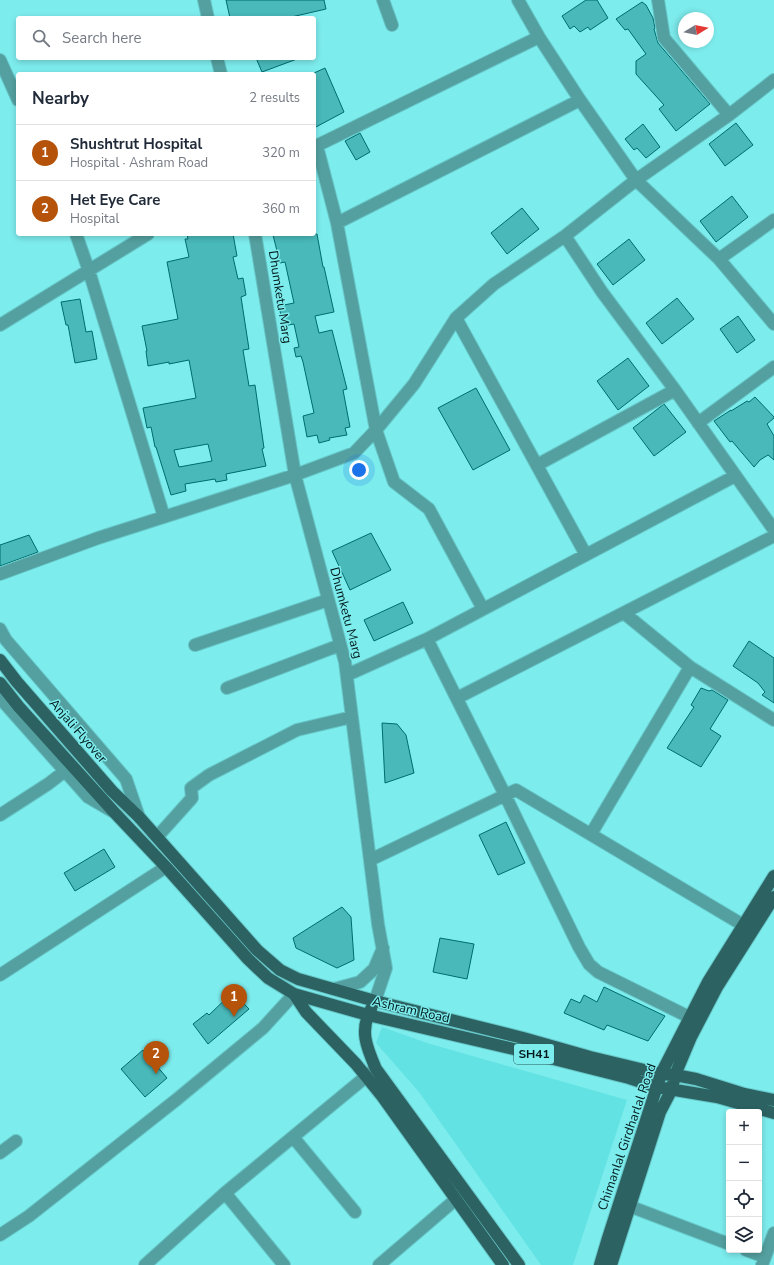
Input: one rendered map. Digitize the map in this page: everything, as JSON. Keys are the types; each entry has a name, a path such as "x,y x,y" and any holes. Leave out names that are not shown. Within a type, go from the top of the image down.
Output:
{"main road":[{"name":"Anjali Flyover","path":"0,660 17,682 112,791 139,817"},
{"name":"Anjali Flyover","path":"0,683 19,707 113,811"},
{"name":"Ashram Road","path":"113,811 166,867 248,959 268,978 294,994 368,1015 518,1050 629,1078 657,1087 717,1097 774,1113"},
{"name":"Ashram Road","path":"139,817 257,950 280,970 298,979 375,1001 661,1074 675,1074 744,1094 774,1100"},
{"name":"Chimanlal Girdharlal Road","path":"600,1265 661,1074 708,982 774,876"},
{"name":"Chimanlal Girdharlal Road","path":"611,1265 660,1112 672,1089 675,1074 691,1037 717,987 774,897"},
{"path":"298,979 294,994 306,1012 356,1064 371,1073 519,1265"},
{"path":"375,1001 368,1015 364,1030 371,1073 382,1096 503,1265"}],"street":[{"path":"204,0 208,16"},
{"path":"384,0 392,26"},
{"path":"518,0 539,37 580,100 636,180 719,259 774,324"},
{"path":"658,0 664,38 729,115"},
{"path":"316,147 539,37"},
{"path":"0,60 16,96"},
{"path":"218,60 220,72"},
{"path":"0,574 98,538 295,475 354,453 376,430 414,384 456,318 494,284 564,236 636,180 729,115 774,80"},
{"path":"337,223 580,100"},
{"path":"316,150 337,223 376,430 394,482 429,509 483,609"},
{"path":"719,259 774,220"},
{"path":"77,236 89,271 164,517"},
{"path":"0,325 145,236"},
{"name":"Dhumketu Marg","path":"255,236 295,475 345,662 370,860 386,968 375,1001"},
{"path":"564,236 602,292 675,390 774,530"},
{"path":"456,318 586,555"},
{"path":"698,423 774,368"},
{"path":"537,465 675,390"},
{"path":"347,675 427,638 735,476"},
{"path":"457,698 774,536"},
{"path":"196,645 328,600"},
{"path":"624,613 690,667 774,720"},
{"path":"0,629 6,640 126,779 139,817"},
{"path":"427,638 583,956 598,972 689,1017"},
{"path":"227,688 340,645"},
{"path":"591,834 690,667"},
{"path":"0,698 88,797 113,811"},
{"path":"157,837 192,798 191,788 209,775 297,730 352,717"},
{"path":"0,815 48,784 65,771"},
{"path":"370,860 516,790 743,925"},
{"path":"0,975 166,867"},
{"path":"334,989 360,982 374,969 383,948"},
{"path":"0,1234 29,1216 176,1100 263,1028 294,994"},
{"path":"147,1264 225,1194 371,1073"},
{"path":"293,1137 355,1212"},
{"path":"0,1153 16,1140"},
{"path":"225,1194 284,1265"},
{"path":"379,1265 456,1200"},
{"path":"629,1206 726,1243"},
{"path":"751,1253 763,1261 774,1233"}],"shaded area":[{"path":"382,1027 427,1043 627,1100 573,1265 541,1265 419,1092 376,1043"}],"building":[{"path":"226,0 324,0 326,9 296,16 230,16"},
{"path":"586,0 597,0 608,18 590,30 588,27 580,32 574,26 570,29 562,16"},
{"path":"642,2 646,5 653,18 658,43 710,104 676,131 659,109 664,105 636,74 636,61 646,54 628,29 625,30 616,19"},
{"path":"257,60 294,60 262,72"},
{"path":"325,68 344,112 316,127 316,72"},
{"path":"736,123 753,145 725,166 709,144"},
{"path":"643,124 660,147 646,158 637,148 634,150 625,139"},
{"path":"360,133 370,152 356,160 345,141"},
{"path":"732,196 748,217 716,242 700,221"},
{"path":"522,208 539,229 507,254 491,233"},
{"path":"317,234 334,312 315,316 319,333 332,330 347,389 343,390 350,427 345,428 347,435 329,438 330,440 319,443 317,435 307,437 303,416 314,413 303,362 301,356 296,357 294,348 299,347 294,324 283,326 279,306 294,303 285,262 280,263 273,236 316,236"},
{"path":"187,236 233,236 237,256 233,257 238,279 243,278 246,295 241,297 249,349 243,350 249,386 255,385 264,448 262,449 266,466 226,474 227,480 216,482 215,479 185,484 186,491 171,495 155,447 151,427 147,428 143,408 196,398 189,360 148,366 147,351 142,326 178,319 167,262 189,257 185,239 188,239","holes":["208,444 212,461 179,467 174,450"]},
{"path":"629,239 645,260 613,285 597,264"},
{"path":"677,298 694,319 662,344 646,323"},
{"path":"80,299 86,332 92,331 97,359 75,363 68,325 66,325 61,302"},
{"path":"738,316 755,340 737,353 720,329"},
{"path":"628,358 649,386 618,410 597,381"},
{"path":"476,388 510,450 473,470 438,408"},
{"path":"755,397 774,417 767,424 774,436 774,460 768,455 760,460 754,467 732,441 730,442 714,421 747,401 749,402"},
{"path":"664,404 686,432 654,456 633,428"},
{"path":"371,533 391,570 350,590 332,551"},
{"path":"29,535 38,552 0,566 0,545"},
{"path":"403,602 413,623 374,641 364,620"},
{"path":"749,641 774,658 774,703 762,695 765,692 758,683 733,666"},
{"path":"701,688 709,691 712,690 728,700 710,729 721,736 701,767 667,748 694,707 691,705"},
{"path":"382,723 397,724 406,735 414,773 385,783"},
{"path":"506,822 525,863 498,875 479,835"},
{"path":"104,849 115,867 75,891 64,873"},
{"path":"342,907 351,917 354,960 337,968 296,948 293,938"},
{"path":"440,938 474,944 467,979 433,972"},
{"path":"604,987 665,1016 648,1041 607,1025 604,1030 564,1013 571,999 580,1003 584,995 597,1002"},
{"path":"233,992 249,1009 208,1044 193,1024 207,1013 209,1015"},
{"path":"143,1050 167,1078 145,1097 121,1069"}],"place":[{"name":"Shushtrut Hospital","path":"234,1017"},
{"name":"Het Eye Care","path":"156,1074"}]}
